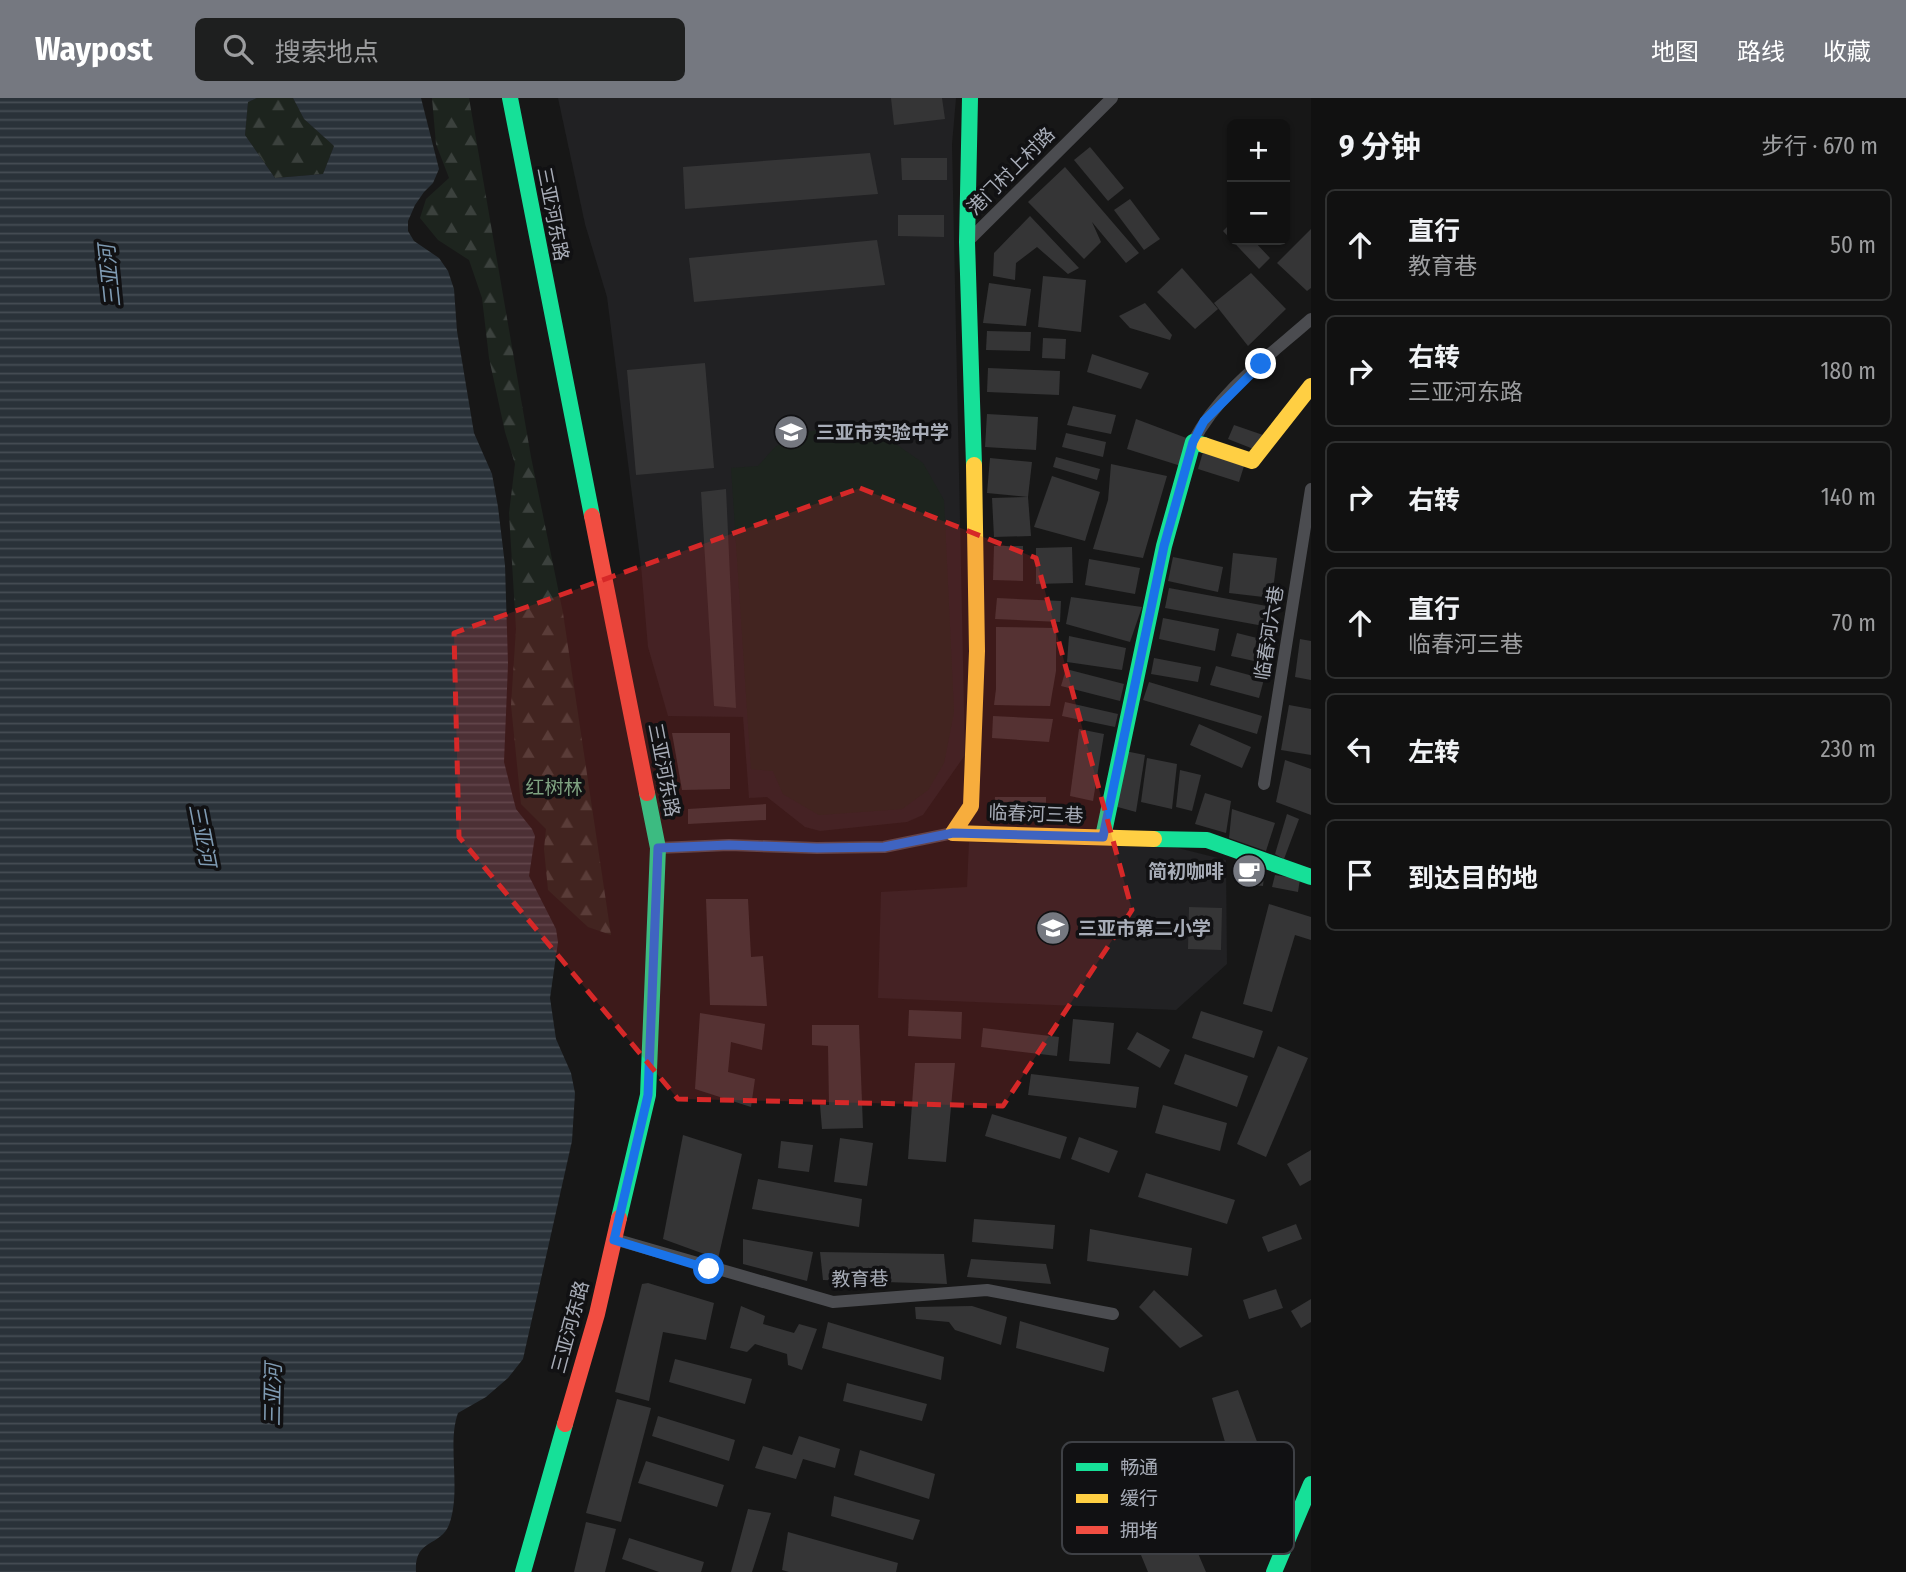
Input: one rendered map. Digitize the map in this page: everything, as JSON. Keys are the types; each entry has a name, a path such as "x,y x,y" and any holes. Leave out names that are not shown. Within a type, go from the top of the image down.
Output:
{"street":[{"name":"三亚河东路","path":"510,98 658,848 648,1095 597,1314 523,1572"},
{"path":"967,242 970,98"},
{"name":"港门村上村路","path":"967,242 1112,98"},
{"name":"临春河三巷","path":"953,833 971,807 977,651 977,564 967,242"},
{"path":"1103,837 1164,546 1193,442 1204,421 1226,397 1311,319"},
{"path":"1193,442 1252,461 1311,386"},
{"name":"临春河六巷","path":"1264,784 1311,489"},
{"path":"658,848 729,845 884,847 953,833"},
{"name":"临春河三巷","path":"953,833 1208,840 1311,877"},
{"name":"教育巷","path":"614,1240 833,1302 987,1290 1113,1314"},
{"path":"1294,1524 1311,1484"},
{"path":"1274,1572 1282,1554"}],"highlighted area":[{"path":"860,488 1036,558 1132,910 1003,1106 678,1099 459,837 454,633"}],"shaded area":[{"name":"三亚市实验中学","path":"558,98 956,98 952,144 965,755 923,815 907,822 820,831 805,827 767,797 749,798 743,717 668,716 648,647 641,566 607,297 585,224"},
{"name":"三亚市第二小学","path":"969,842 1178,848 1226,860 1227,964 1176,1010 878,998 881,892 967,887"}],"green space":[{"path":"257,98 293,98 304,119 334,146 323,174 275,178 245,135 248,102"},
{"name":"红树林","path":"432,98 469,98 531,457 563,613 611,935 588,927 548,890 544,849 546,829 521,804 511,705 516,629 509,513 515,464 489,358 482,298 469,260 438,240 420,218 426,199 449,178 436,144"},
{"path":"873,428 923,463 944,500 954,712 944,763 928,790 902,809 819,815 783,794 773,771 751,769 731,468 758,466 775,447 801,432"}],"water":[{"name":"三亚河","path":"0,98 257,98 248,102 245,135 275,178 323,174 334,146 304,119 293,98 421,98 439,169 433,183 415,205 408,221 408,231 414,241 439,258 448,271 454,289 457,331 474,433 492,474 505,565 508,664 504,762 516,809 535,836 529,876 556,929 558,942 550,998 556,1039 571,1073 575,1093 572,1141 523,1359 508,1378 486,1397 458,1413 454,1438 454,1495 450,1522 441,1536 419,1553 416,1572 0,1572"}],"building":[{"path":"891,98 942,98 945,119 894,125"},
{"path":"1090,147 1124,188 1108,201 1074,160"},
{"path":"870,153 878,194 685,209 683,167"},
{"path":"901,158 947,158 947,180 902,180"},
{"path":"1065,167 1139,253 1126,263 1092,222 1101,242 1084,259 1028,202"},
{"path":"1130,199 1160,239 1144,250 1114,210"},
{"path":"898,215 944,215 944,237 898,236"},
{"path":"1030,216 1079,268 1068,274 1037,247 1016,263 1015,280 993,276 994,253"},
{"path":"1311,229 1311,288 1307,291 1277,263"},
{"path":"877,240 885,285 694,302 689,258"},
{"path":"1236,245 1258,245 1270,258 1259,269"},
{"path":"1182,268 1218,309 1195,329 1157,292"},
{"path":"1251,273 1286,309 1248,346 1214,303"},
{"path":"1043,276 1086,280 1081,332 1038,327"},
{"path":"989,283 1031,289 1026,326 983,323"},
{"path":"1145,303 1172,335 1170,340 1130,328 1119,316"},
{"path":"987,331 1031,332 1030,351 986,350"},
{"path":"1043,338 1066,339 1065,359 1042,358"},
{"path":"1092,354 1149,373 1141,389 1087,372"},
{"path":"705,363 714,468 636,475 627,370"},
{"path":"988,368 1060,371 1059,395 987,392"},
{"path":"1073,406 1116,415 1111,434 1067,425"},
{"path":"987,414 1038,417 1036,450 985,447"},
{"path":"1136,419 1189,439 1181,466 1127,449"},
{"path":"1234,425 1263,435 1256,450 1228,439"},
{"path":"1066,433 1106,442 1103,457 1062,447"},
{"path":"1203,452 1244,466 1239,482 1198,469"},
{"path":"1056,457 1100,469 1097,480 1053,467"},
{"path":"990,458 1032,462 1028,497 987,493"},
{"path":"1111,464 1167,476 1143,558 1093,549 1108,500"},
{"path":"1052,476 1100,492 1085,541 1034,527"},
{"path":"726,489 736,708 714,706 701,492"},
{"path":"1028,497 1031,536 994,537 992,498"},
{"path":"994,546 1023,546 1023,581 993,580"},
{"path":"1072,547 1073,583 1036,584 1036,548"},
{"path":"1233,553 1277,558 1272,598 1229,593"},
{"path":"1173,557 1223,567 1218,592 1168,581"},
{"path":"1089,559 1140,568 1135,594 1085,585"},
{"path":"1169,588 1272,607 1269,627 1165,608"},
{"path":"1071,597 1142,607 1130,642 1066,624"},
{"path":"997,598 1061,601 1060,622 995,619"},
{"path":"1163,618 1219,629 1215,651 1159,639"},
{"path":"996,627 1056,628 1056,671 1050,706 994,705"},
{"path":"1237,633 1273,642 1268,664 1231,656"},
{"path":"1069,636 1126,648 1122,670 1067,662"},
{"path":"1300,639 1311,641 1311,680 1295,677"},
{"path":"1154,658 1201,667 1198,682 1151,674"},
{"path":"1216,666 1264,679 1259,698 1210,685"},
{"path":"1066,669 1124,684 1120,701 1061,686"},
{"path":"1149,682 1262,716 1257,734 1143,700"},
{"path":"1065,702 1118,714 1115,727 1062,716"},
{"path":"1289,705 1311,709 1311,755 1281,750"},
{"path":"993,716 1053,719 1049,742 992,738"},
{"path":"1199,724 1251,747 1242,768 1190,745"},
{"path":"1079,729 1104,734 1093,801 1070,796"},
{"path":"672,733 730,733 730,789 682,790"},
{"path":"1125,751 1145,755 1136,812 1114,806"},
{"path":"1147,758 1177,764 1172,809 1141,802"},
{"path":"1285,760 1311,769 1311,815 1276,802"},
{"path":"1180,770 1201,775 1192,811 1176,807"},
{"path":"1205,793 1231,801 1226,833 1195,824"},
{"path":"995,797 1046,797 1046,815 994,815"},
{"path":"766,804 766,820 688,824 688,809"},
{"path":"1232,809 1275,823 1266,851 1229,838"},
{"path":"1287,814 1299,819 1284,859 1275,854"},
{"path":"1247,866 1265,867 1263,886 1245,884"},
{"path":"1275,875 1300,879 1298,892 1272,887"},
{"path":"706,899 748,899 751,957 763,956 767,1006 710,1005"},
{"path":"1269,904 1311,917 1311,940 1295,935 1272,1012 1243,1004"},
{"path":"1189,907 1222,908 1221,950 1188,949"},
{"path":"909,1010 962,1012 961,1039 908,1036"},
{"path":"1201,1011 1263,1031 1254,1058 1192,1038"},
{"path":"700,1013 765,1024 762,1050 731,1042 728,1072 755,1079 751,1107 695,1089"},
{"path":"1073,1019 1114,1023 1110,1064 1069,1061"},
{"path":"812,1025 859,1025 863,1128 822,1129 820,1105 829,1105 828,1046 812,1045"},
{"path":"983,1028 1059,1037 1057,1056 981,1047"},
{"path":"1137,1032 1170,1050 1160,1068 1127,1049"},
{"path":"1278,1046 1308,1058 1266,1157 1237,1144"},
{"path":"1185,1054 1248,1076 1237,1107 1174,1084"},
{"path":"915,1063 955,1063 946,1162 908,1159"},
{"path":"1031,1074 1139,1087 1136,1108 1028,1095"},
{"path":"1163,1105 1227,1123 1220,1151 1155,1133"},
{"path":"992,1114 1067,1137 1060,1159 985,1136"},
{"path":"683,1135 742,1154 718,1259 663,1239"},
{"path":"1079,1137 1118,1151 1109,1173 1071,1159"},
{"path":"840,1138 873,1143 867,1186 834,1182"},
{"path":"781,1141 813,1145 809,1172 778,1168"},
{"path":"1311,1150 1311,1180 1300,1186 1287,1164"},
{"path":"1146,1173 1235,1200 1227,1224 1138,1197"},
{"path":"758,1179 862,1199 859,1227 752,1209"},
{"path":"974,1219 1055,1225 1053,1249 972,1242"},
{"path":"1296,1224 1302,1239 1268,1252 1262,1237"},
{"path":"1090,1229 1192,1248 1188,1276 1087,1261"},
{"path":"743,1239 813,1252 807,1281 743,1264"},
{"path":"820,1252 944,1254 947,1284 823,1280"},
{"path":"971,1259 1046,1264 1051,1284 967,1277"},
{"path":"648,1283 714,1303 706,1340 663,1332 649,1401 615,1392 642,1284"},
{"path":"1276,1289 1283,1308 1249,1319 1243,1300"},
{"path":"1154,1290 1203,1336 1180,1348 1139,1307"},
{"path":"1311,1299 1311,1322 1301,1328 1291,1311"},
{"path":"741,1306 765,1316 763,1324 794,1333 799,1324 817,1329 802,1370 788,1365 787,1354 755,1344 747,1352 730,1348"},
{"path":"972,1306 1007,1317 1001,1345 955,1330 949,1322 916,1319 915,1307"},
{"path":"1020,1321 1109,1348 1104,1372 1016,1348"},
{"path":"828,1322 944,1357 941,1380 822,1348"},
{"path":"675,1359 752,1379 745,1404 669,1382"},
{"path":"847,1383 927,1404 922,1421 843,1401"},
{"path":"1238,1390 1257,1442 1225,1442 1212,1398"},
{"path":"617,1399 651,1408 621,1522 586,1513"},
{"path":"658,1416 735,1440 729,1461 652,1436"},
{"path":"799,1436 840,1449 835,1468 803,1459 796,1479 755,1468 763,1446 792,1455"},
{"path":"860,1450 935,1474 929,1499 854,1475"},
{"path":"646,1461 724,1485 717,1507 638,1483"},
{"path":"834,1496 920,1520 913,1540 831,1516"},
{"path":"748,1509 771,1513 752,1572 731,1572"},
{"path":"586,1522 616,1529 605,1572 574,1572"},
{"path":"788,1532 898,1563 896,1572 782,1570"},
{"path":"629,1538 704,1562 701,1572 659,1572 622,1559"},
{"path":"1198,1554 1206,1572 1148,1572 1141,1555"}],"traffic: fast":[{"path":"510,98 592,516"},
{"path":"970,98 967,242 974,465"},
{"path":"1103,837 1164,546 1193,442 1204,445"},
{"path":"619,1218 648,1095 658,848 647,793"},
{"path":"1154,839 1207,840 1311,877"},
{"path":"523,1572 565,1424"},
{"path":"1294,1524 1311,1484"},
{"path":"1274,1572 1282,1554"}],"traffic: slow":[{"path":"1204,445 1252,461 1311,386"},
{"path":"974,465 977,651 971,806 953,833 1154,839"}],"traffic: jam":[{"path":"592,516 647,793"},
{"path":"565,1424 597,1314 619,1218"}],"place":[{"name":"三亚市实验中学","path":"791,432"},
{"name":"简初咖啡","path":"1249,871"},
{"name":"三亚市第二小学","path":"1053,928"}],"route":[{"path":"709,1269 614,1240 648,1095 658,848 729,845 884,847 953,833 1103,837 1164,546 1193,442 1204,421 1261,364"}]}
